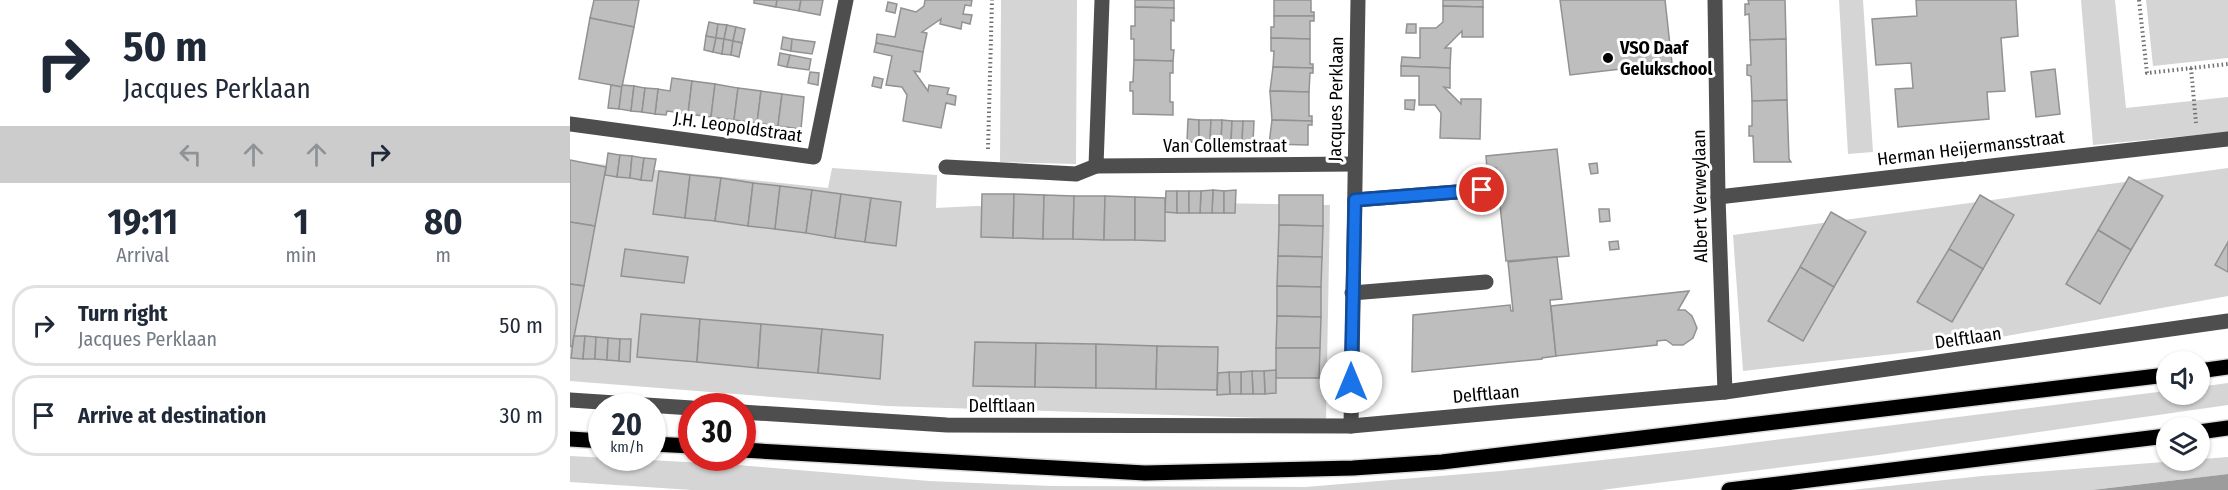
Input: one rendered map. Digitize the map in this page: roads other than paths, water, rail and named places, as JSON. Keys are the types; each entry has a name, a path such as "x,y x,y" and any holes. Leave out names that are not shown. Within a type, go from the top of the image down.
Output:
{"main road":[{"path":"2210,369 2228,367"},
{"path":"756,451 1145,473 1353,468 1454,461 2156,376"},
{"path":"2210,430 2228,428"},
{"path":"1729,490 2156,437"},
{"path":"570,439 588,440"}],"street":[{"name":"J.H. Leopoldstraat","path":"570,124 814,157 846,0"},
{"path":"1096,166 1102,0"},
{"name":"Jacques Perklaan","path":"1351,426 1358,0"},
{"name":"Albert Verweylaan","path":"1715,0 1718,197 1725,392"},
{"name":"Herman Heijermansstraat","path":"1718,197 2228,139"},
{"name":"Van Collemstraat","path":"946,167 1076,174 1096,166 1354,164"},
{"path":"1355,200 1482,190"},
{"path":"1352,293 1486,282"},
{"name":"Delftlaan","path":"756,413 947,425 1351,426 1725,392 2228,321"},
{"path":"570,400 678,407"}],"place":[{"name":"VSO Daaf Gelukschool","path":"1608,58"}]}
